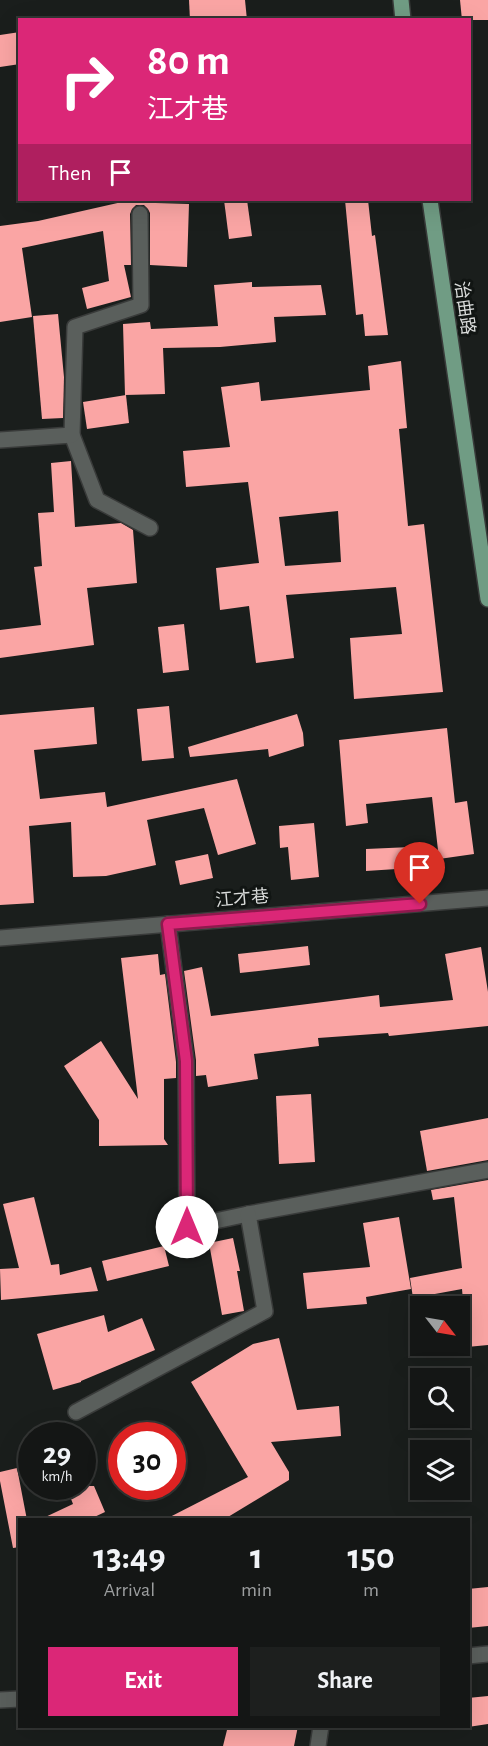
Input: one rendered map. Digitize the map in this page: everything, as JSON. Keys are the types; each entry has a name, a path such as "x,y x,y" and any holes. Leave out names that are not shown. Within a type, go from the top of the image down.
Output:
{"main road":[{"path":"401,0 404,18"},
{"name":"治曲路","path":"430,201 488,599"}],"street":[{"path":"140,214 141,305 75,327 72,435 97,500 150,528"},
{"path":"0,440 72,435"},
{"name":"江才巷","path":"0,938 488,898"},
{"path":"168,924 186,1061 187,1227 488,1170"},
{"path":"76,1412 265,1311 248,1214"},
{"path":"470,1656 488,1654"},
{"path":"0,1700 18,1699"},
{"path":"318,1746 321,1728"}],"building":[{"path":"189,0 245,0 247,18 190,18"},
{"path":"460,0 488,0 488,20 462,18"},
{"path":"18,32 18,64 0,67 0,35"},
{"path":"224,201 247,201 252,236 229,239"},
{"path":"345,201 368,201 372,236 375,235 388,335 365,336 363,314 356,315"},
{"path":"122,202 189,204 187,267 150,265 150,213 144,205 136,205 130,214 131,265 124,265 131,297 87,309 82,288 109,281 103,231 22,248 32,317 0,322 0,226 38,221"},
{"path":"252,282 252,287 321,285 326,315 274,317 276,342 220,347 163,348 165,394 125,395 123,324 150,322 151,329 218,326 214,285"},
{"path":"58,314 64,377 63,418 42,419 33,316"},
{"path":"401,361 407,428 399,429 408,526 424,524 443,692 354,699 350,638 402,634 396,587 286,595 294,658 256,663 249,606 220,610 216,568 259,563 248,482 186,487 183,451 230,447 221,387 259,382 261,401 370,390 368,366","holes":["338,511 341,562 285,566 279,517"]},
{"path":"126,395 129,423 87,429 83,402"},
{"path":"71,461 75,527 121,523 133,530 137,583 87,588 94,645 0,658 0,630 41,625 34,567 42,566 38,513 54,512 51,463"},
{"path":"184,624 189,670 163,673 158,627"},
{"path":"169,706 174,758 142,761 137,709"},
{"path":"94,707 97,744 34,750 40,799 105,792 107,807 237,779 256,844 218,855 204,808 147,820 156,865 106,876 73,877 71,822 29,826 34,903 0,905 0,715"},
{"path":"297,714 303,733 304,746 269,757 268,749 190,757 188,747"},
{"path":"447,728 455,803 467,801 474,854 439,859 432,797 366,804 368,823 346,826 339,740"},
{"path":"314,823 319,877 291,880 288,847 280,848 279,826"},
{"path":"411,847 412,868 366,871 366,849"},
{"path":"208,854 213,878 180,885 175,861"},
{"path":"308,946 310,965 240,973 238,954"},
{"path":"481,947 488,992 488,1026 389,1036 388,1033 318,1038 319,1046 254,1054 258,1079 208,1087 206,1075 196,1076 196,1060 184,971 202,967 211,1016 379,995 380,1007 453,1000 445,954"},
{"path":"158,954 160,975 165,974 176,1062 176,1078 164,1079 164,1139 168,1145 99,1146 99,1120 64,1066 101,1041 138,1099 121,958"},
{"path":"311,1094 315,1162 279,1164 276,1096"},
{"path":"488,1118 488,1160 427,1171 420,1131"},
{"path":"488,1180 488,1345 470,1347 470,1296 463,1296 462,1289 413,1296 410,1278 462,1268 454,1197 433,1200 431,1190"},
{"path":"34,1197 51,1265 59,1264 60,1275 91,1267 98,1291 1,1300 0,1269 19,1268 3,1204"},
{"path":"399,1217 411,1289 366,1297 367,1304 307,1309 303,1273 370,1267 363,1223"},
{"path":"233,1238 240,1271 237,1271 244,1311 222,1315 209,1243"},
{"path":"164,1246 169,1266 107,1281 102,1261"},
{"path":"104,1315 108,1332 142,1318 155,1350 81,1382 53,1390 37,1334"},
{"path":"279,1338 297,1410 339,1406 341,1436 271,1442 289,1472 289,1480 226,1518 168,1518 248,1477 191,1382 253,1344"},
{"path":"17,1468 18,1500 23,1500 27,1518 18,1518 18,1547 13,1548 0,1472"},
{"path":"96,1491 105,1512 92,1518 43,1518 73,1504 71,1500 96,1500"},
{"path":"488,1587 488,1626 470,1628 470,1589"},
{"path":"488,1696 488,1724 470,1727 470,1698"},
{"path":"228,1728 298,1728 294,1746 223,1746"}],"route":[{"path":"187,1227 186,1061 168,924 420,904"}]}
